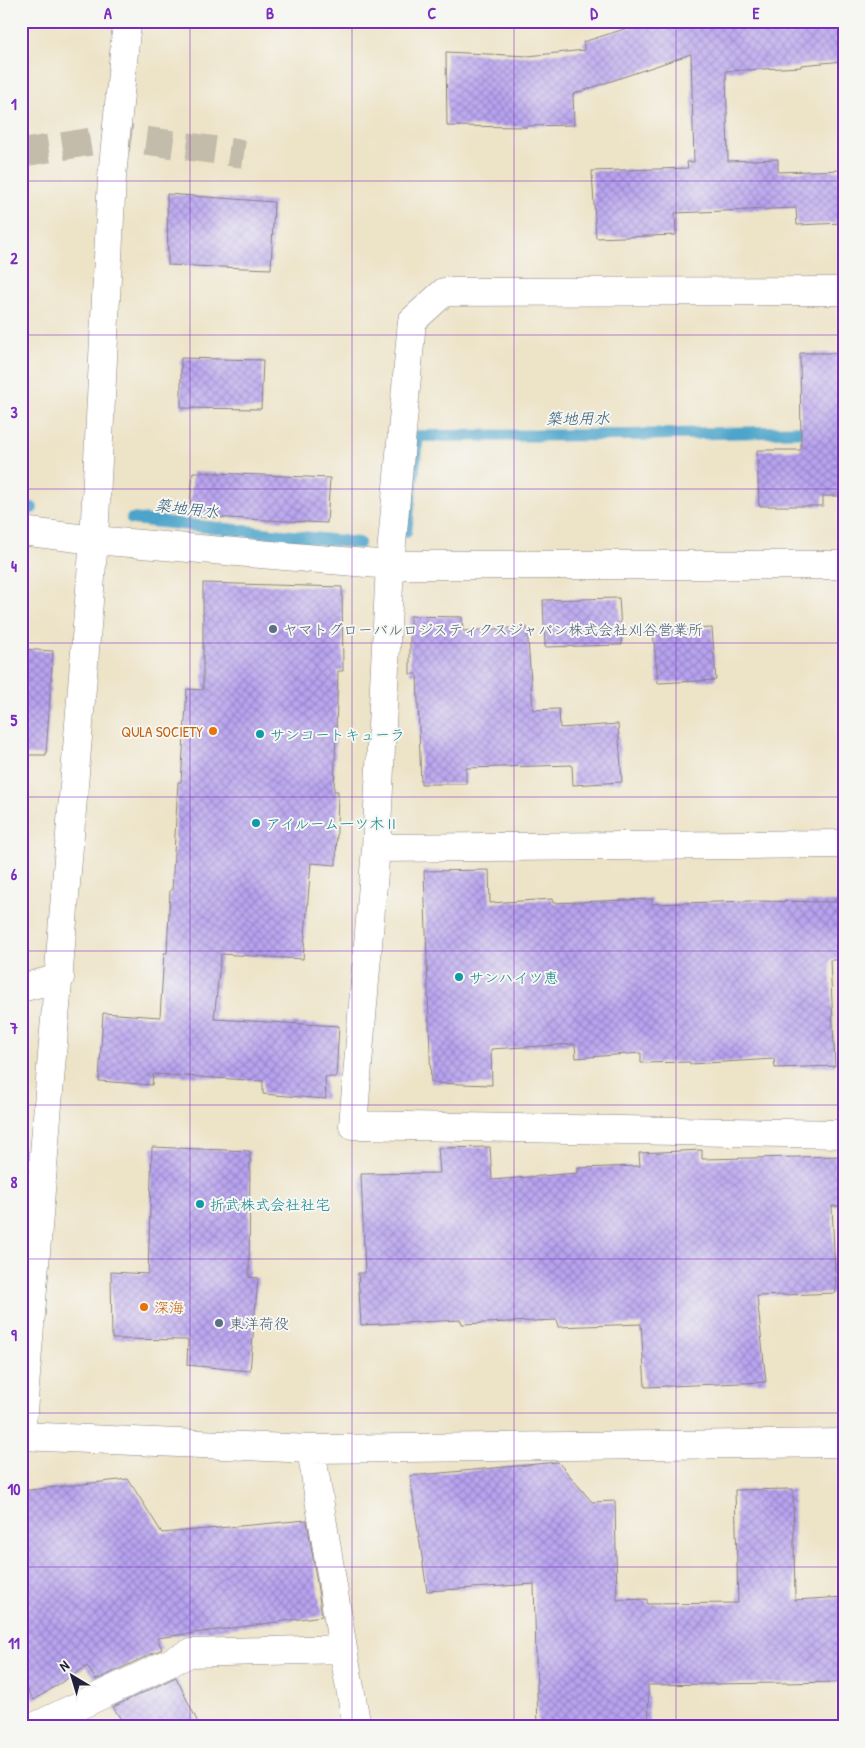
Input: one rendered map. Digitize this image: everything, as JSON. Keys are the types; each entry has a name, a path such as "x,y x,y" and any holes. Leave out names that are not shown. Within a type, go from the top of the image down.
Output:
{"street":[{"path":"127,21 112,177 94,540 60,978 21,1436 311,1449 844,1443"},
{"path":"844,291 444,292 412,321 390,565 376,848 353,1125 844,1134"},
{"path":"21,531 94,540 390,565 844,565"},
{"path":"376,848 844,844"},
{"path":"21,988 60,978"},
{"path":"311,1449 357,1727"},
{"path":"34,1727 190,1653 343,1649"}],"building":[{"path":"650,21 844,21 844,61 801,65 801,67 726,71 728,161 778,159 778,172 844,170 844,223 797,225 796,208 675,213 676,235 596,238 592,171 688,168 687,162 694,162 691,54 573,94 574,125 527,127 447,126 446,52 528,56 585,50 583,42"},
{"path":"167,194 274,202 271,269 168,265"},
{"path":"800,353 844,353 844,496 823,496 823,506 759,506 757,450 801,450"},
{"path":"181,358 263,360 261,409 181,408"},
{"path":"193,472 330,478 327,523 189,516"},
{"path":"203,583 342,587 343,671 338,671 334,791 338,791 336,865 311,863 303,959 221,954 214,1019 339,1026 336,1077 325,1077 326,1099 263,1094 263,1081 153,1074 152,1085 99,1081 103,1013 160,1017 164,953 167,953 178,782 181,782 187,689 203,690"},
{"path":"619,598 622,645 545,647 543,600"},
{"path":"410,616 462,617 463,631 527,627 533,710 559,709 560,728 618,724 622,782 573,785 572,765 466,768 466,784 421,784 417,674 410,674"},
{"path":"712,628 716,680 658,683 653,631"},
{"path":"21,649 53,651 46,755 21,755"},
{"path":"489,870 490,903 552,899 553,903 652,899 652,904 749,901 841,902 840,960 830,960 835,1066 775,1068 774,1059 690,1064 690,1062 641,1063 641,1053 576,1058 575,1044 491,1049 492,1085 431,1083 424,871"},
{"path":"152,1147 250,1151 249,1277 258,1278 250,1371 187,1365 188,1340 112,1339 111,1272 148,1274"},
{"path":"490,1147 492,1180 578,1173 578,1168 640,1166 639,1153 702,1150 702,1159 844,1156 844,1206 832,1206 836,1293 757,1296 766,1382 645,1387 641,1324 558,1327 557,1320 462,1324 461,1320 361,1325 358,1273 365,1273 361,1174 440,1173 438,1148"},
{"path":"558,1462 592,1502 615,1501 617,1600 647,1599 647,1604 738,1603 735,1490 793,1489 795,1600 844,1597 844,1682 648,1685 649,1727 538,1727 534,1584 427,1591 410,1476"},
{"path":"128,1479 162,1533 307,1520 322,1616 157,1638 162,1649 96,1680 87,1666 34,1700 21,1680 21,1491"},
{"path":"176,1677 200,1727 126,1727 113,1707"}],"waterway":[{"name":"築地用水","path":"406,532 418,436 628,435 816,431"},
{"name":"築地用水","path":"21,507 32,508"},
{"name":"築地用水","path":"132,519 359,543"}],"tunnel":[{"path":"21,153 119,137 244,154"}],"place":[{"name":"ヤマトグローバルロジスティクスジャパン株式会社刈谷営業所","path":"273,629"},
{"name":"QULA SOCIETY","path":"213,731"},
{"name":"サンコートキューラ","path":"260,734"},
{"name":"アイルーム一ツ木Ⅱ","path":"256,823"},
{"name":"サンハイツ恵","path":"459,977"},
{"name":"折武株式会社社宅","path":"200,1204"},
{"name":"深海","path":"144,1307"},
{"name":"東洋荷役","path":"219,1323"}]}
